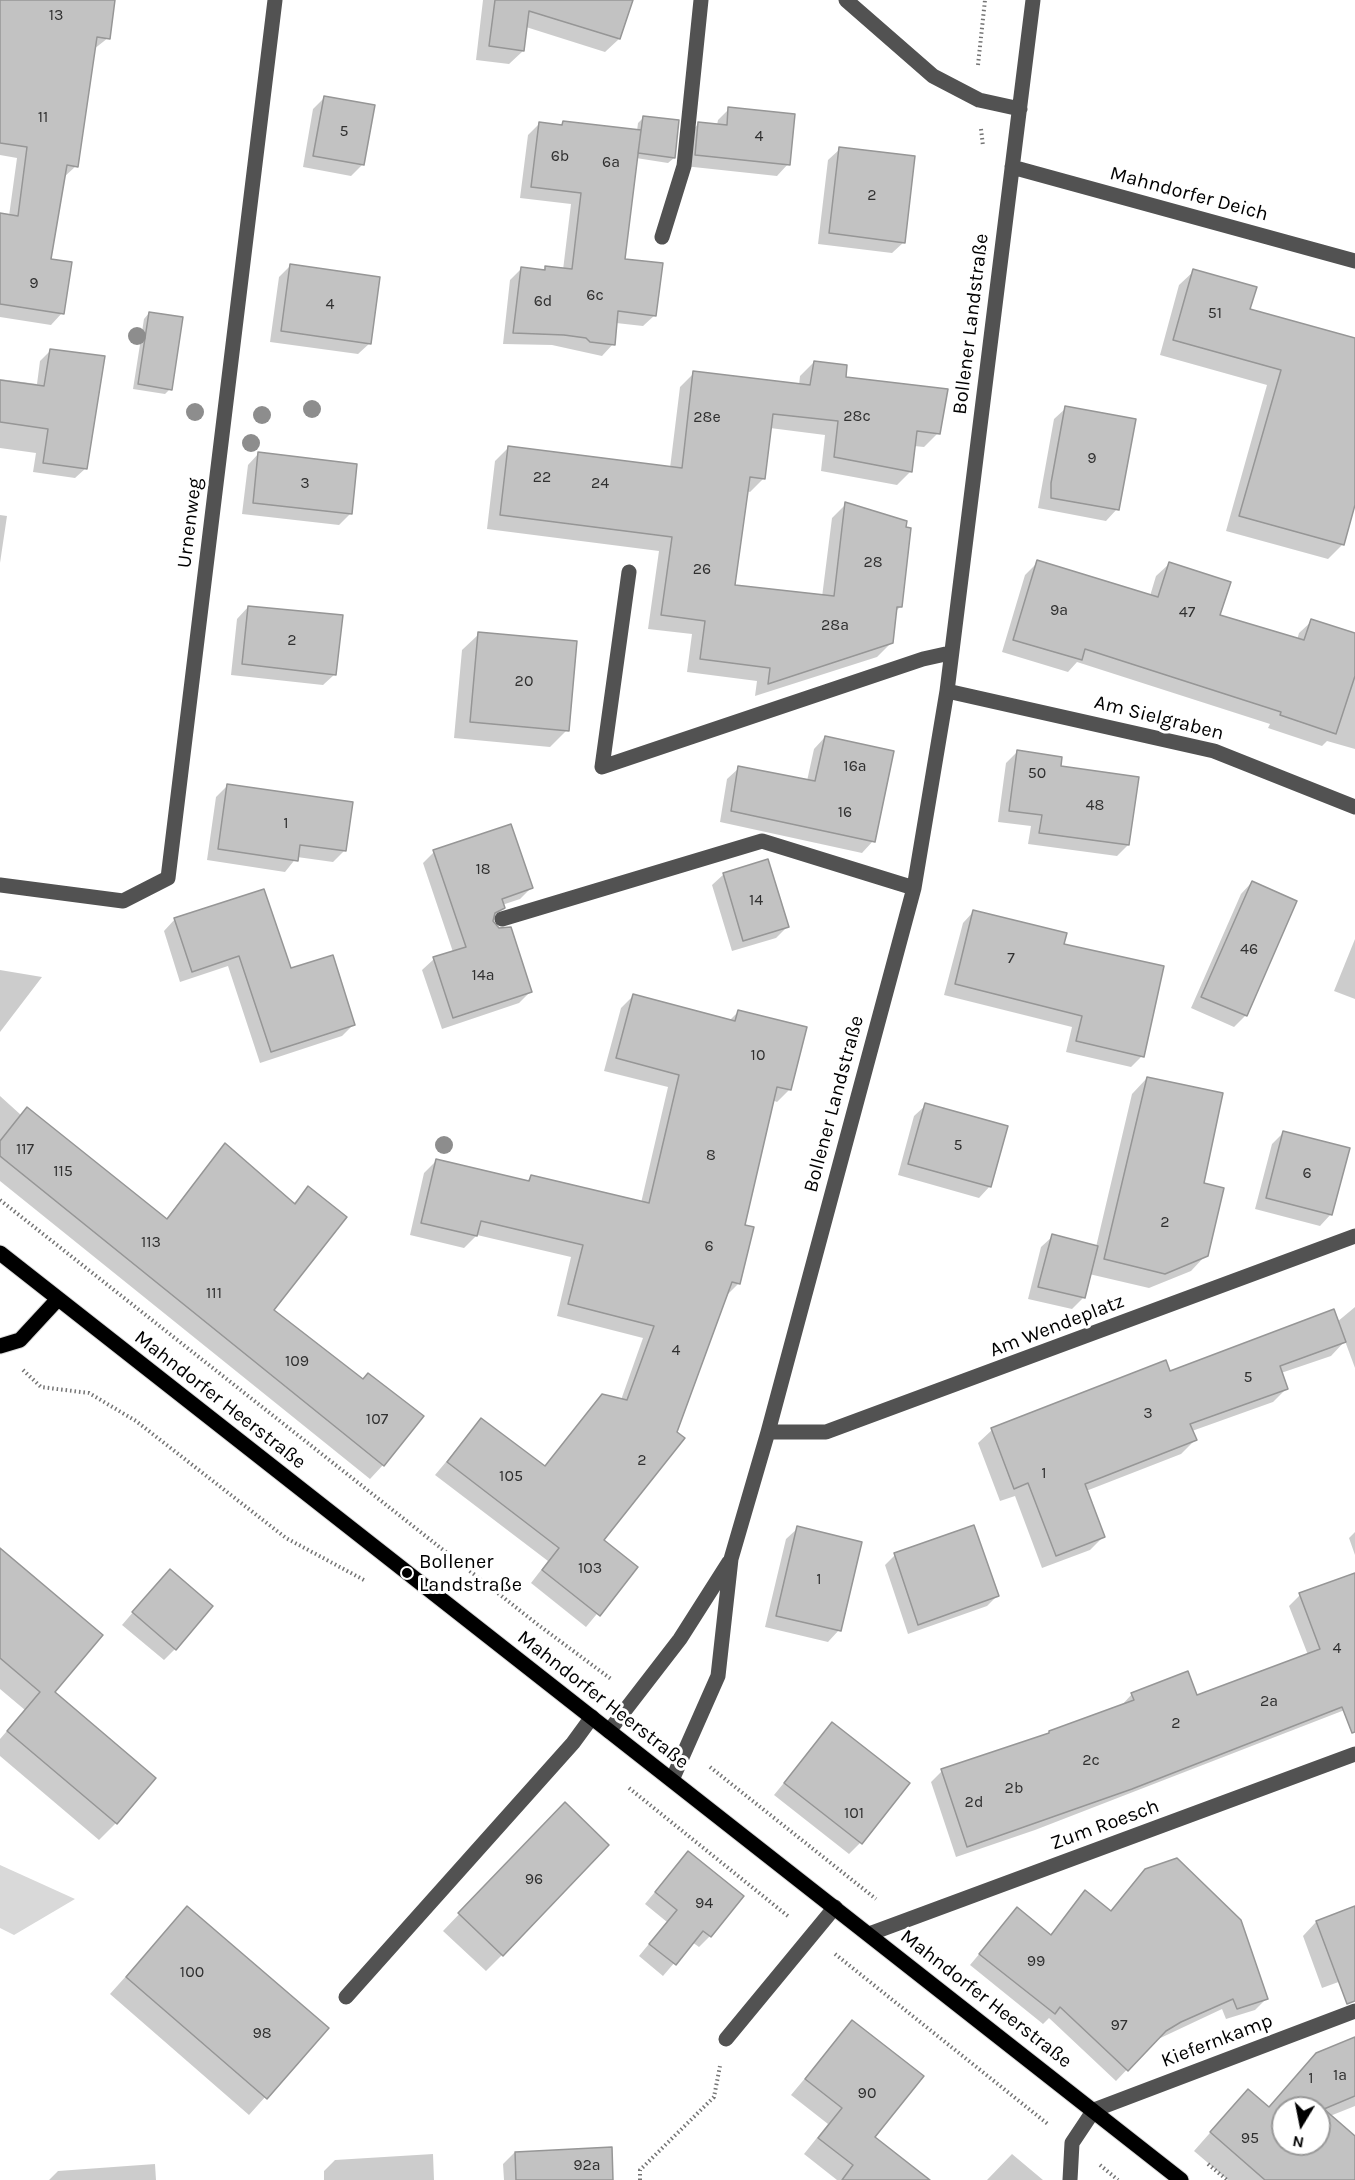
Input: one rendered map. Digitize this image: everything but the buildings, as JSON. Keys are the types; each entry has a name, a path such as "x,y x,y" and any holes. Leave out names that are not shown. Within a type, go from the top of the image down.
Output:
{"main road":[{"name":"Mahndorfer Heerstraße","path":"0,1253 1181,2180"},
{"path":"0,1346 20,1340 57,1300"}],"street":[{"name":"Urnenweg","path":"0,885 123,901 168,878 274,0"},
{"path":"662,237 684,166 701,0"},
{"path":"846,0 933,76 979,100 1020,109"},
{"name":"Bollener Landstraße","path":"672,1780 718,1676 731,1559 768,1432 914,888 947,691 1034,0"},
{"name":"Mahndorfer Deich","path":"1012,167 1355,261"},
{"path":"629,572 602,767 923,659 950,653"},
{"name":"Am Sielgraben","path":"947,691 1214,751 1355,807"},
{"path":"502,919 762,841 914,888"},
{"name":"Am Wendeplatz","path":"768,1432 826,1432 1355,1236"},
{"name":"Bollener Landstraße","path":"609,1731 680,1639 731,1559"},
{"path":"346,1997 573,1743 592,1717"},
{"name":"Zum Roesch","path":"869,1934 1355,1754"},
{"path":"726,2039 835,1907"},
{"name":"Kiefernkamp","path":"1094,2110 1355,2011"},
{"path":"1070,2180 1072,2143 1094,2110"}],"path":[{"path":"979,100 978,66 985,0"},
{"path":"0,1200 537,1624 636,1698"},
{"path":"640,2180 640,2170 714,2097 726,2039"}],"shaded area":[{"path":"0,1865 75,1899 14,1935 0,1928"}],"place":[{"name":"Bollener Landstraße","path":"407,1573"}]}
